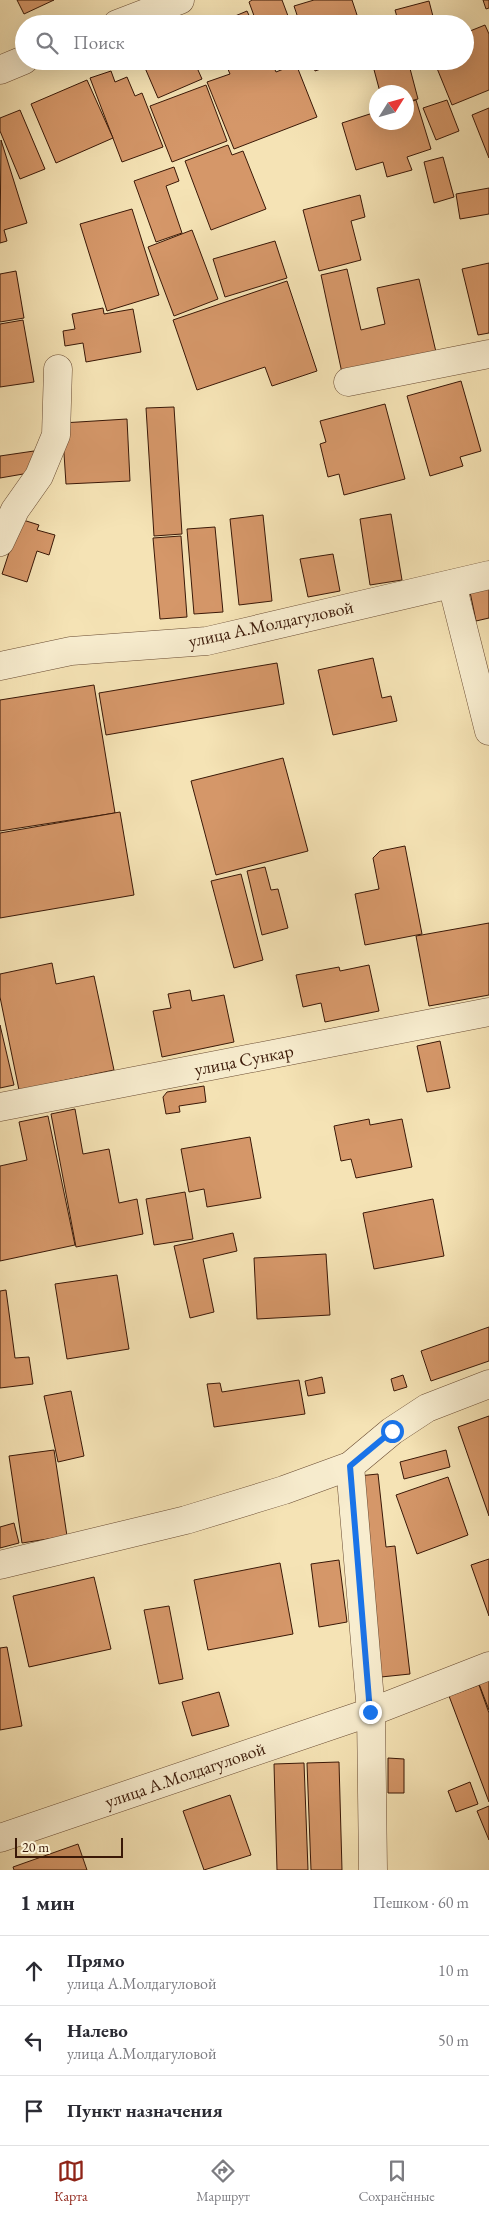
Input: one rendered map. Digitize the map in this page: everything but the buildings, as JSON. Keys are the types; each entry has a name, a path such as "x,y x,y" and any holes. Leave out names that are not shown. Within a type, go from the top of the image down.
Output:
{"street":[{"path":"141,15 180,0"},
{"path":"0,70 15,64"},
{"path":"348,382 489,354"},
{"path":"0,542 15,510 39,476 56,435 58,369"},
{"name":"улица А.Молдагуловой","path":"0,666 71,651 207,641 489,575"},
{"path":"452,584 489,731"},
{"name":"улица Сункар","path":"0,1107 489,1012"},
{"path":"0,1565 186,1520 284,1490 350,1466 392,1431 427,1408 489,1384"},
{"path":"350,1466 370,1712 373,1870"},
{"name":"улица А.Молдагуловой","path":"0,1838 370,1712 489,1666"}],"route":[{"path":"370,1712 350,1466 392,1431"}]}
